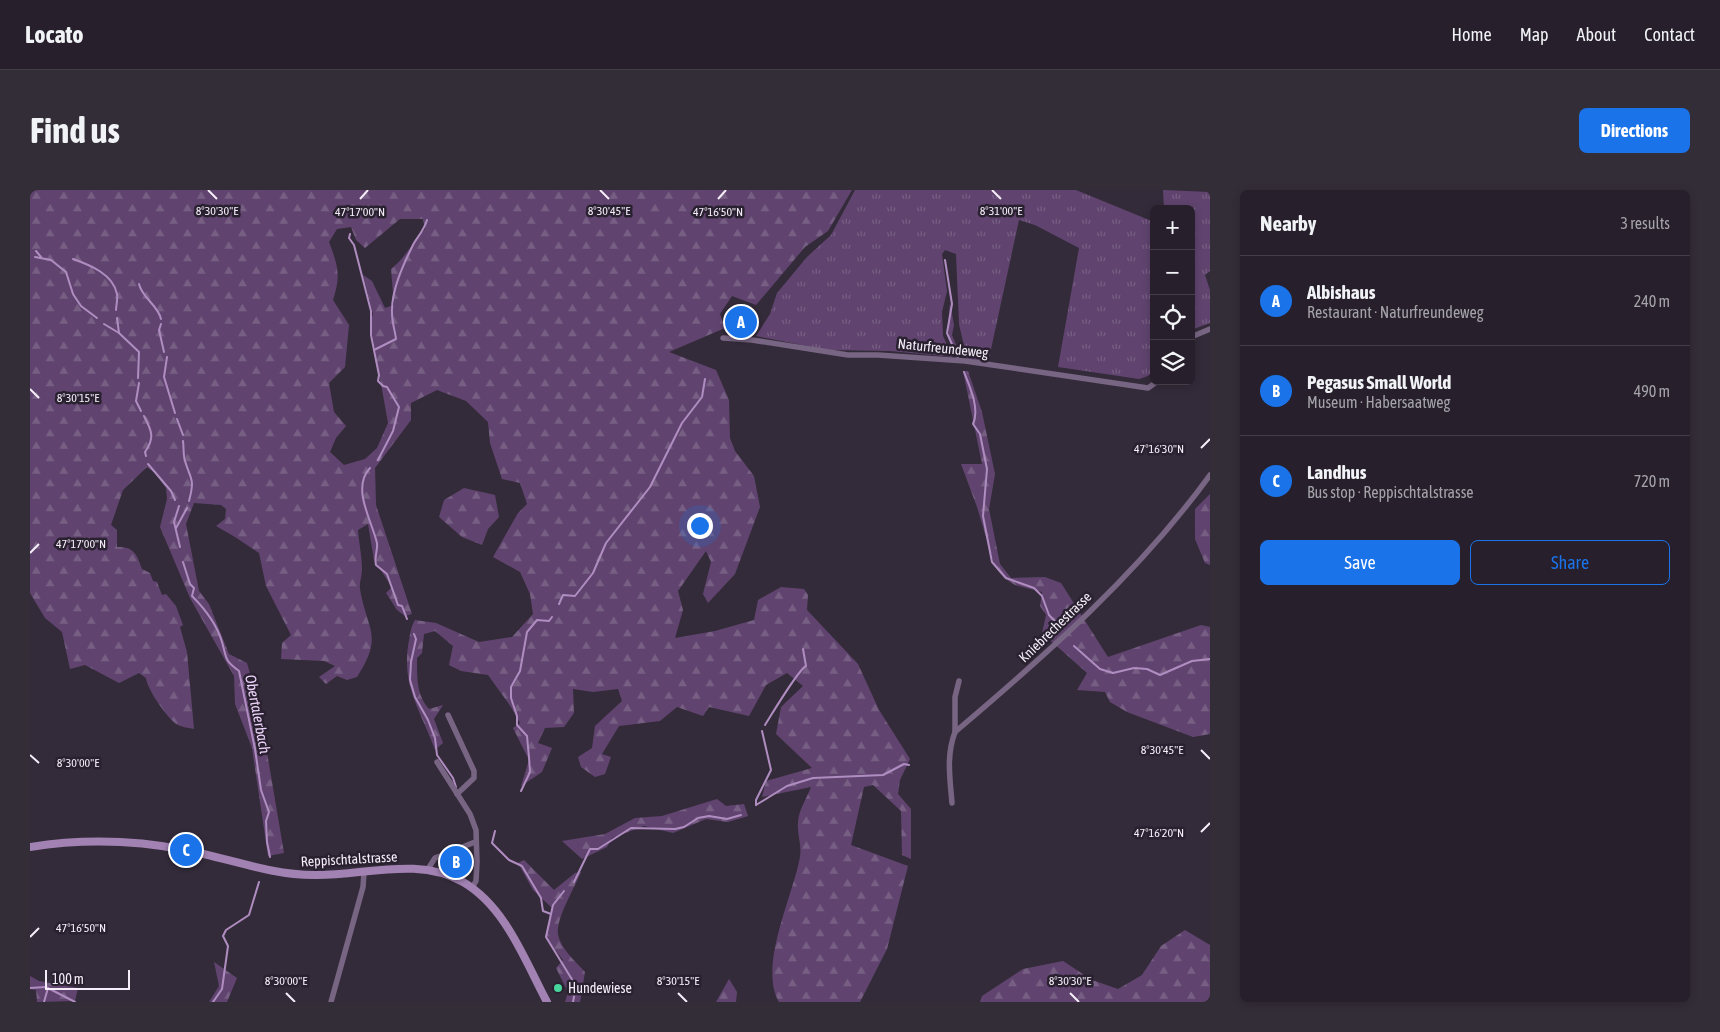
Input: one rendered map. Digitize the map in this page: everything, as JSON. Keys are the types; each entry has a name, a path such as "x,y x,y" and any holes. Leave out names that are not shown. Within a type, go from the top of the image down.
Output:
{"main road":[{"name":"Reppischtalstrasse","path":"30,847 88,841 145,843 186,850 228,862 296,874 332,875 400,868 428,870 451,877 472,888 500,916 547,1002"}],"street":[{"path":"1195,335 1210,329"},
{"name":"Naturfreundeweg","path":"724,338 752,340 848,355 878,355 965,361 1148,388 1152,385"},
{"name":"Kniebrechestrasse","path":"955,732 1040,660 1116,585 1194,498 1210,475"},
{"path":"952,803 948,766 950,748 955,732 955,697 959,681"},
{"path":"448,715 474,771 474,778 457,794"},
{"path":"437,762 470,814 476,830 476,881 472,888"},
{"path":"428,870 435,858 475,842"},
{"path":"331,1002 363,887 364,872"}],"green space":[{"path":"30,190 852,190 828,231 805,247 756,305 732,296 720,314 725,328 669,352 716,370 729,400 730,438 735,451 754,476 760,507 735,574 708,603 703,594 711,562 706,551 678,591 683,610 675,638 715,631 754,620 758,600 781,587 804,589 808,595 807,610 858,664 879,710 910,759 900,780 898,794 911,809 911,859 902,855 901,811 873,785 864,787 851,845 908,866 887,949 860,1002 779,1002 774,987 772,970 779,931 800,857 798,818 811,787 762,797 766,781 812,768 776,734 781,707 803,686 787,673 766,685 749,716 709,707 703,716 677,707 660,721 619,726 602,754 611,757 605,774 595,777 581,767 578,757 592,748 595,726 622,701 618,689 593,692 573,689 574,713 564,727 545,728 538,743 552,748 542,772 521,786 529,760 513,728 520,723 488,675 461,671 449,665 453,646 435,631 424,634 422,653 417,658 417,678 419,691 429,709 443,705 434,719 443,743 435,750 414,700 408,675 408,646 411,629 415,620 436,623 479,642 512,637 533,614 530,594 520,572 493,557 518,513 527,504 520,483 502,479 490,443 488,422 466,401 437,390 411,403 411,420 375,468 376,505 412,614 405,616 397,610 386,593 392,587 374,560 368,524 358,530 362,564 360,589 372,642 365,663 357,677 347,680 337,676 326,684 319,677 335,666 324,661 281,659 282,643 291,635 266,586 259,553 216,526 225,519 226,509 221,505 194,503 186,524 199,591 209,604 229,654 247,663 259,705 284,853 268,856 252,748 235,704 234,676 190,598 160,527 167,499 166,488 155,473 147,467 123,490 111,525 117,530 117,547 127,548 134,552 142,569 150,573 153,581 157,582 162,595 166,594 176,606 183,625 180,627 187,652 194,729 178,725 169,717 154,696 146,678 139,673 119,683 85,665 70,669 62,632 45,618 30,593","holes":["400,219 423,219 425,229 401,260 391,269 394,305 385,308 372,281 363,275 373,314 370,322 388,423 377,448 365,459 344,465 330,452 336,438 346,426 334,412 329,383 345,367 349,325 333,300 338,277 335,258 329,242 337,229 351,227 356,240 365,248"]},
{"path":"855,190 1076,190 1150,220 1150,374 1139,379 1058,367 1079,248 1035,225 1019,220 988,363 967,359 959,324 956,254 945,250 942,254 947,291 942,312 943,336 953,357 890,351 828,350 756,336 770,314 777,293 807,257 831,235"},
{"path":"1163,190 1210,192 1210,271 1205,275 1210,290 1210,323 1195,329 1195,205 1164,205"},
{"path":"950,303 954,325 952,335 960,355 957,357 949,337"},
{"path":"963,371 968,371 982,412 995,474 989,509 1000,564 1011,578 1045,577 1061,583 1108,657 1201,625 1210,627 1210,734 1193,737 1127,712 1110,702 1105,692 1077,690 1087,673 1042,633 1046,615 1040,606 1042,592 1015,585 1004,578 995,567 977,507 961,464 982,464"},
{"path":"464,488 495,495 499,517 488,529 482,545 462,537 439,517 444,500"},
{"path":"1210,494 1210,565 1205,563 1195,539 1195,509"},
{"path":"717,799 726,806 744,804 748,816 728,822 706,819 673,833 644,826 612,838 607,847 582,859 562,841 605,834 635,818 662,816"},
{"path":"524,860 554,890 575,873 581,872 563,911 558,927 559,939 565,950 585,972 580,1002 565,1002 568,992 556,968 563,960 545,937 552,908 533,890 518,863"},
{"path":"1185,930 1210,945 1210,1002 980,1002 982,996 1023,969 1063,961 1092,980 1118,989 1142,975 1161,946"},
{"path":"214,962 237,978 227,1002 209,1002 219,986"},
{"path":"30,976 39,981 78,988 75,1001 37,1002 36,990 30,989"},
{"path":"729,979 737,992 736,1002 716,1002"}],"waterway":[{"path":"374,350 396,339 392,320 392,304 396,286 406,259 427,220"},
{"path":"350,234 349,238 354,245 371,311 371,335 379,375 378,381 387,387 399,407 393,431 378,460"},
{"path":"36,251 41,257"},
{"path":"35,257 51,260 66,272 73,294 81,306 97,318"},
{"path":"73,259 100,271 111,281 117,294 116,310"},
{"path":"945,260 952,304 947,333 958,358"},
{"path":"139,284 161,319"},
{"path":"117,318 119,333"},
{"path":"104,324 119,333 139,352 138,378"},
{"path":"161,324 159,330 164,352"},
{"path":"167,357 164,377 175,413"},
{"path":"964,372 975,405 973,424 980,434 987,469 983,516 992,562 1006,578 1034,588 1042,596 1049,615 1061,628"},
{"path":"559,604 563,595 575,596 593,573 606,543 650,487 682,423 702,397 705,379"},
{"path":"139,383 136,401 141,411"},
{"path":"144,416 151,434 150,443 145,452 146,456"},
{"path":"177,419 183,435"},
{"path":"183,441 184,459 192,484 189,501"},
{"path":"148,464 171,491 175,500"},
{"path":"370,468 362,485 364,505 377,543 376,565 387,574 398,605 402,606 407,619"},
{"path":"179,506 174,522 180,547"},
{"path":"176,528 187,508"},
{"name":"Obertalerbach","path":"183,562 190,584 194,588 192,596 213,623 220,636 228,661 239,671 255,749 261,790 269,812 266,821 270,857"},
{"path":"521,791 530,772 527,736 517,725 517,716 511,698 511,687 520,671 527,632 537,620 549,621 552,617"},
{"path":"414,634 416,639 411,662 410,680 415,697 428,720 435,738 437,755 453,778 456,787"},
{"path":"1074,646 1100,669 1113,673 1134,668 1147,669 1160,675 1192,661 1210,659"},
{"path":"765,725 791,684 806,666 803,649"},
{"path":"756,805 756,800 771,770 762,731"},
{"path":"756,805 787,786 813,778 883,775 904,764 909,765"},
{"path":"574,882 590,849 598,849 631,828 675,829 684,827 698,818 709,816 727,819 741,815"},
{"path":"495,831 492,843 509,860 522,866 541,898 543,911 551,914 546,937 576,986 573,1002"},
{"name":"Obertalerbach","path":"213,1002 222,989 228,946 223,936 226,930 249,915 259,882"},
{"path":"551,914 553,905 564,891"},
{"path":"30,988 46,987 75,1002"},
{"path":"44,1002 48,988"}],"place":[{"name":"Albishaus","path":"741,322"},
{"name":"Landhus","path":"186,850"},
{"name":"Pegasus Small World","path":"456,862"},
{"name":"Hundewiese","path":"558,988"}]}
